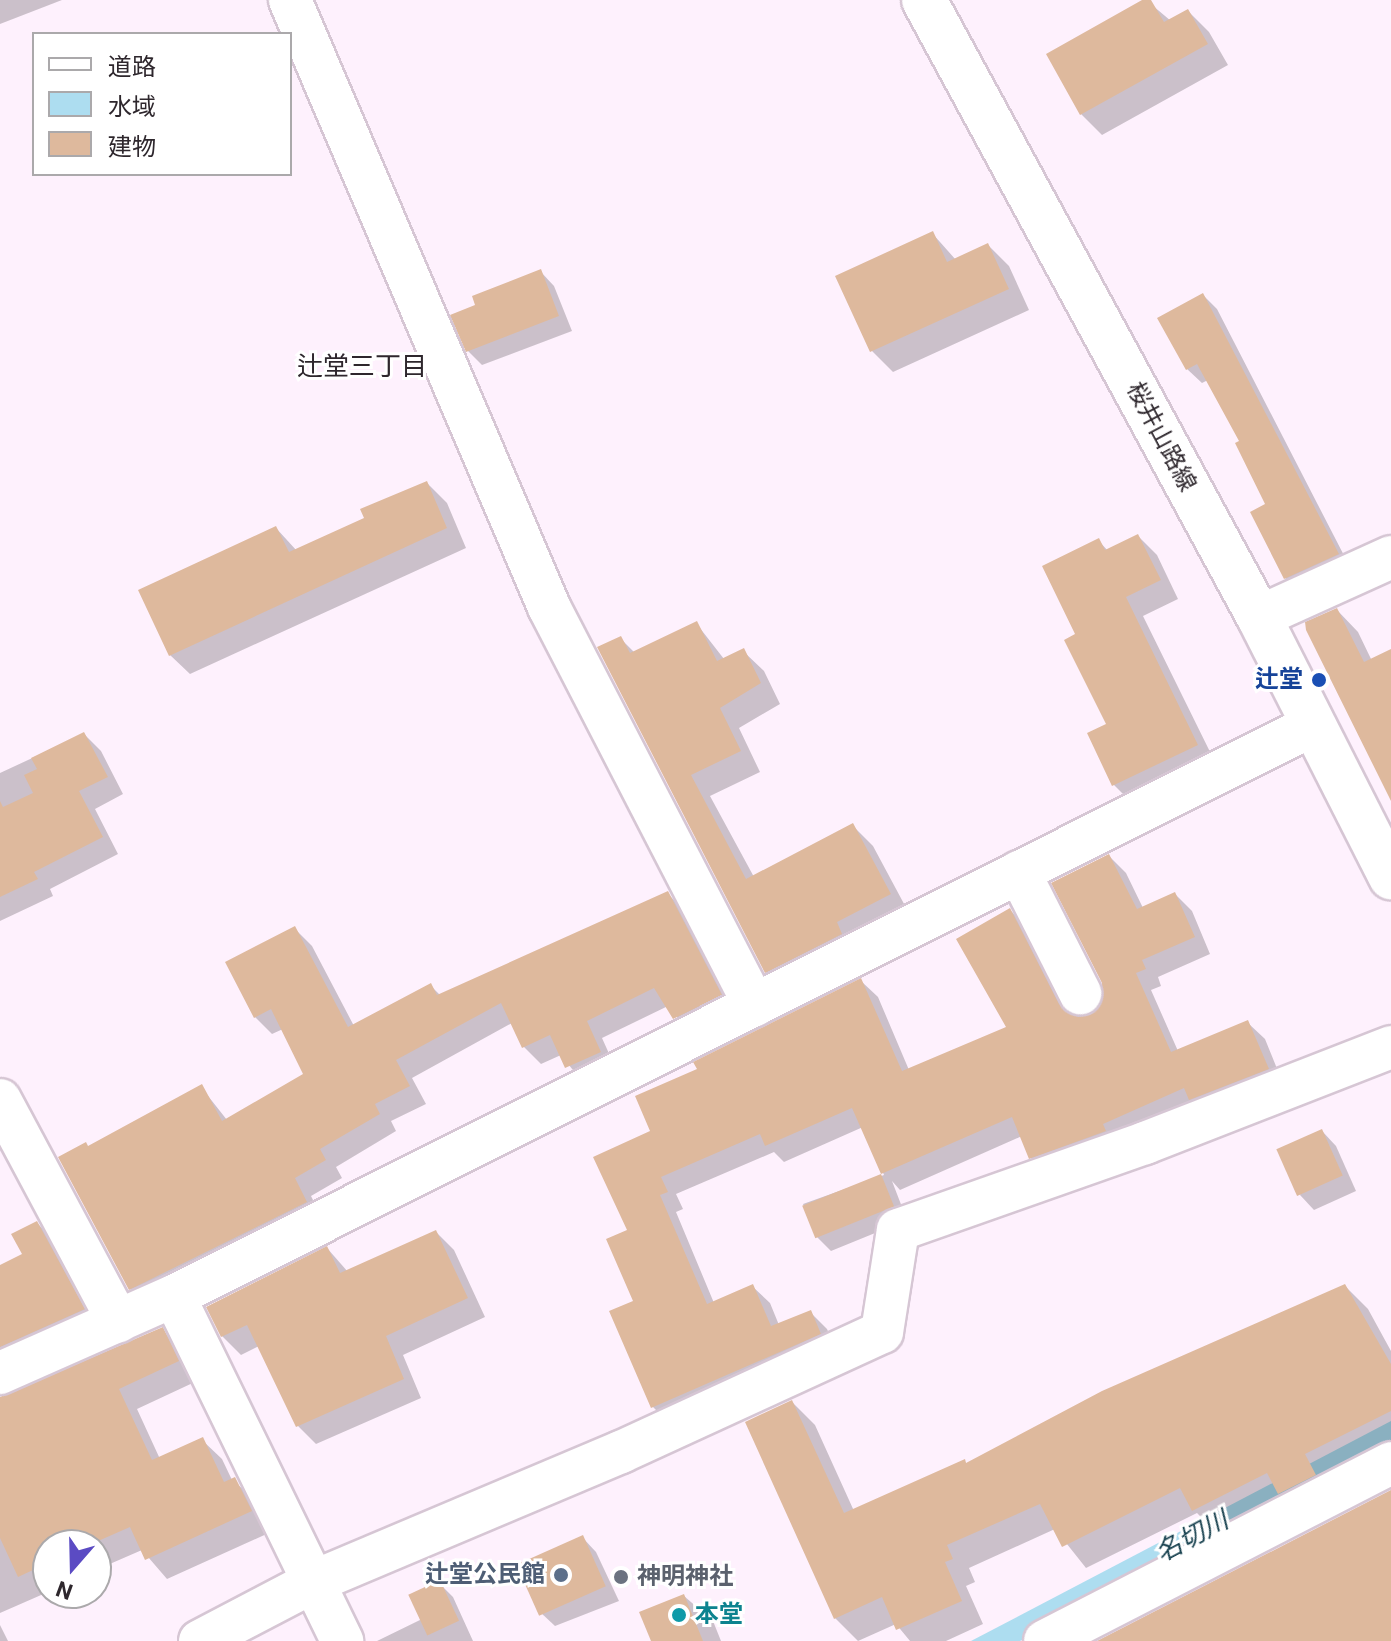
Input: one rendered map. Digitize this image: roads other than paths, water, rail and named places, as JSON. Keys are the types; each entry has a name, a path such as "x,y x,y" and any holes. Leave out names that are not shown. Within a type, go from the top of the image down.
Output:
{"main road":[{"name":"桜井山路線","path":"924,0 1259,617 1311,726 1391,877"}],"street":[{"path":"290,0 549,607 754,1005"},
{"path":"1259,617 1391,557"},
{"path":"0,1373 174,1296 1311,726"},
{"path":"1019,872 1080,993"},
{"path":"200,1641 313,1582 611,1456 882,1332 898,1230 1145,1143 1391,1047"},
{"path":"0,1100 118,1321"},
{"path":"174,1296 342,1641"},
{"path":"1045,1641 1391,1463"}],"water":[{"name":"名切川","path":"1391,1421 1391,1444 1020,1641 971,1641"}],"place":[{"name":"辻堂","path":"1319,680"},
{"name":"辻堂公民館","path":"561,1575"},
{"name":"神明神社","path":"621,1577"},
{"name":"本堂","path":"679,1615"}],"district":[{"name":"辻堂三丁目","path":"362,367"}]}
